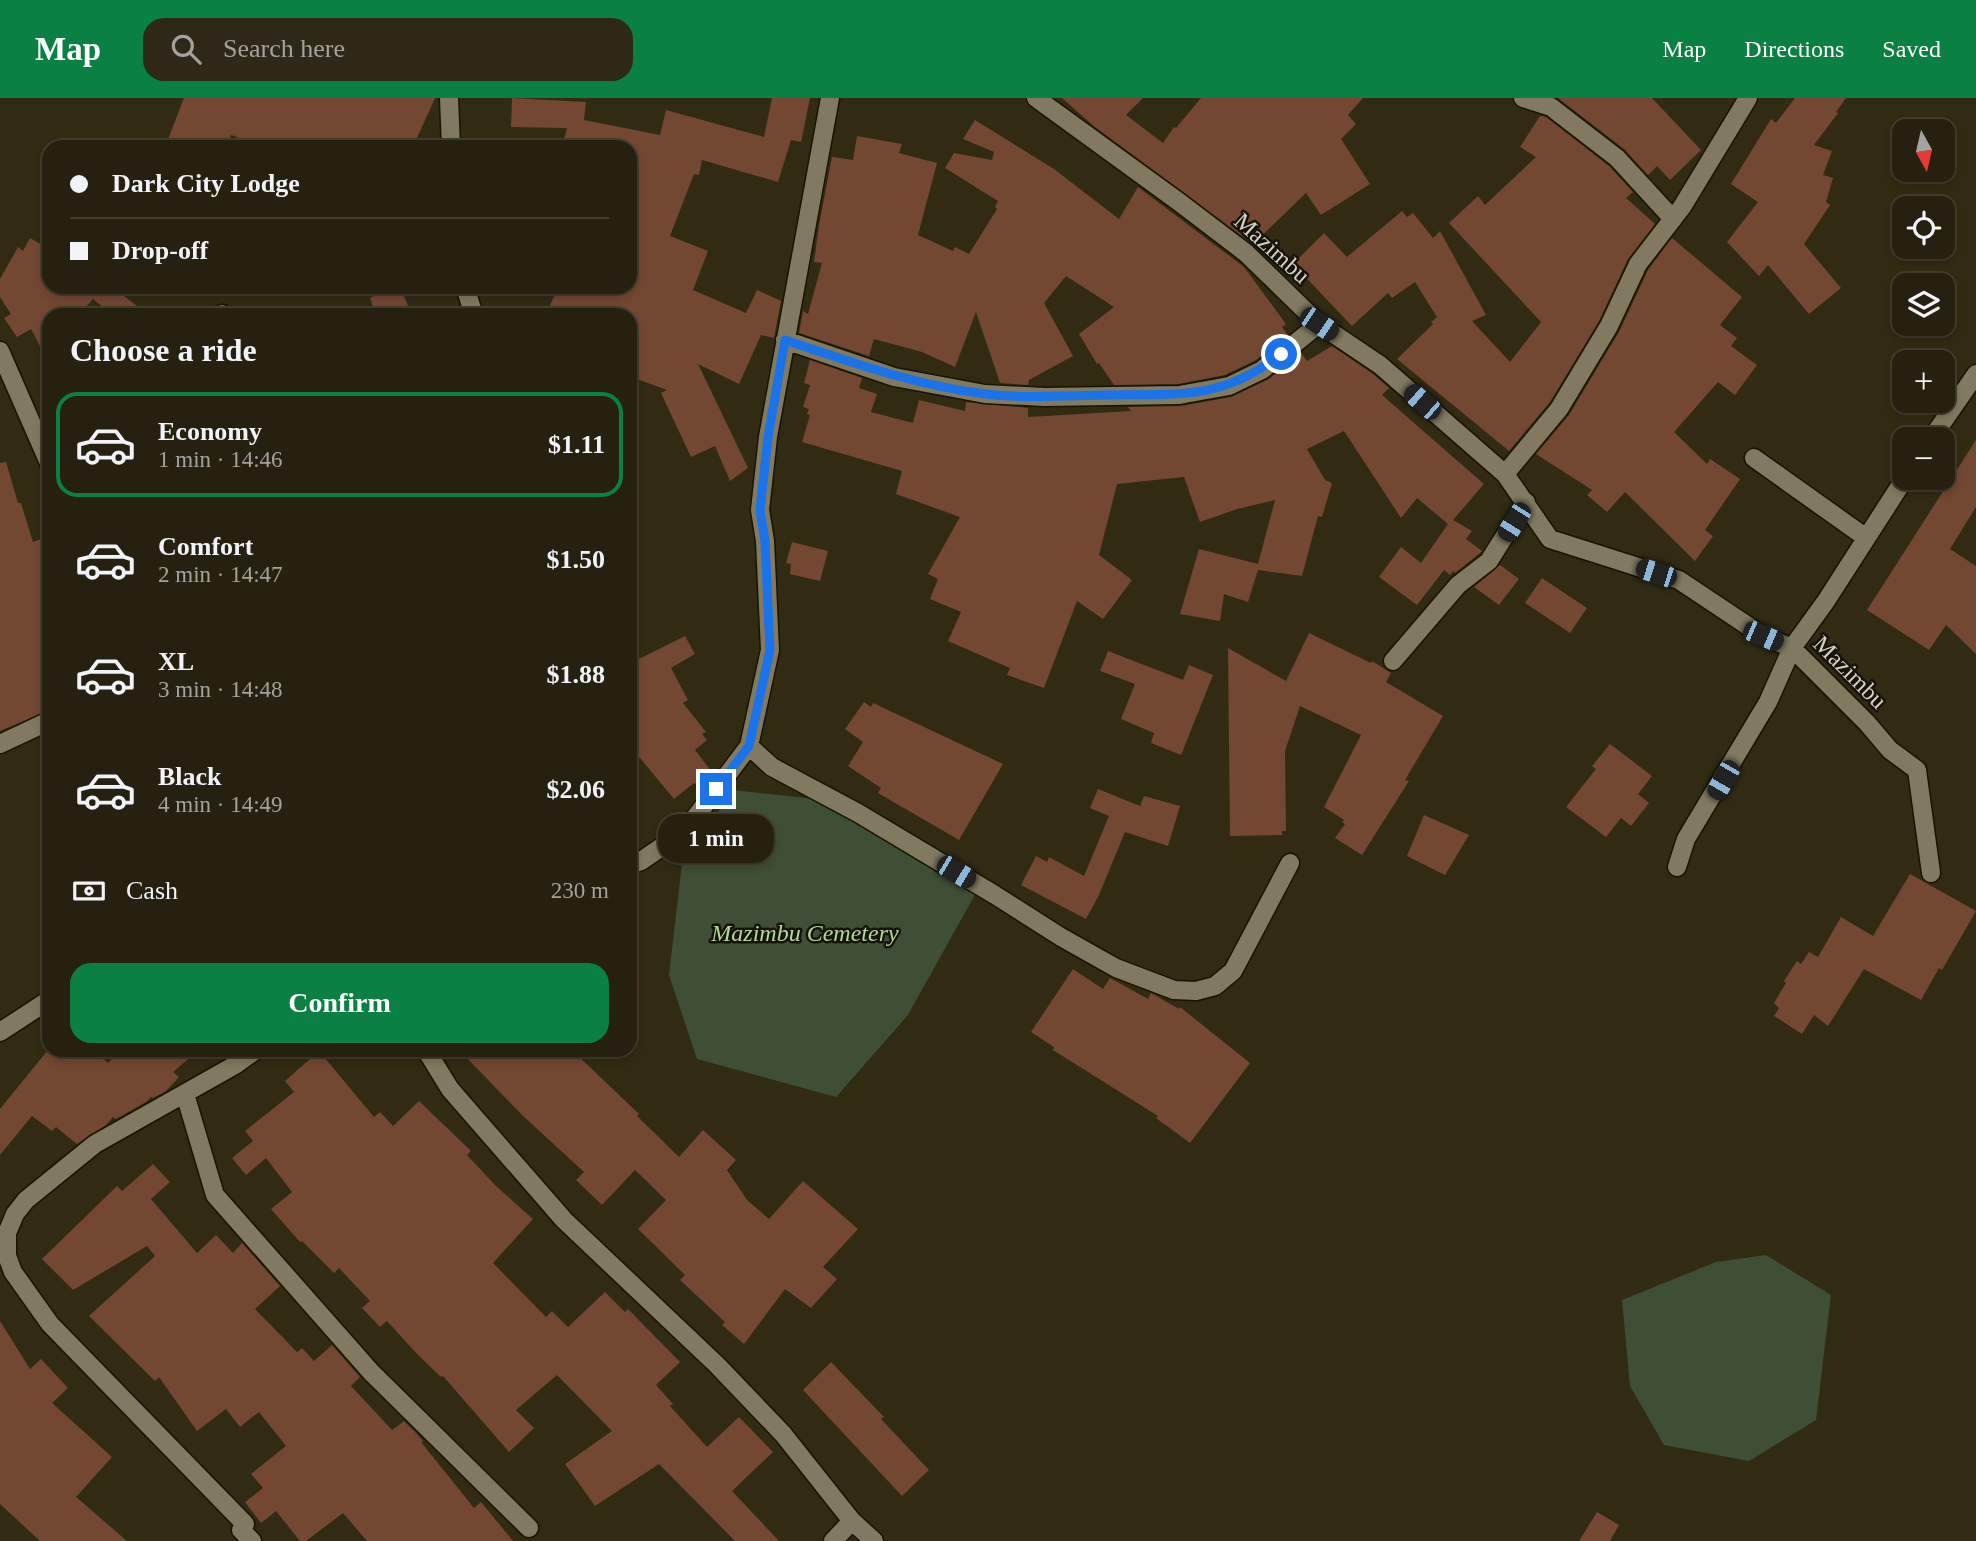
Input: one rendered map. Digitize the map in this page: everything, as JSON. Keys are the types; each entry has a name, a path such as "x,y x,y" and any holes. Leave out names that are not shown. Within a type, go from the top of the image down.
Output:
{"street":[{"path":"449,98 451,140"},
{"path":"637,862 685,831 749,746 770,650 765,541 760,510 768,437 830,98"},
{"name":"Mazimbu","path":"1036,98 1246,253 1319,324 1380,365 1506,474 1550,539 1679,580 1763,636 1792,649 1867,723 1890,750 1917,770 1931,873"},
{"path":"1523,98 1551,107 1617,158 1673,219"},
{"path":"1506,474 1559,409 1609,326 1638,264 1673,219 1748,98"},
{"path":"785,340 894,377 985,394 1044,397 1179,395 1228,386 1262,369 1319,324"},
{"path":"0,351 42,447"},
{"path":"1939,427 1976,374"},
{"path":"1754,458 1865,537"},
{"path":"1792,649 1897,490"},
{"path":"1393,661 1458,586 1489,561 1526,502"},
{"name":"Mazimbu","path":"1676,867 1686,839 1768,702 1792,649"},
{"path":"0,744 42,725"},
{"path":"749,746 772,768 858,813 995,894 1061,937 1116,968 1174,990 1196,991 1215,985 1233,971 1290,863"},
{"path":"0,1032 42,1005"},
{"path":"246,1057 95,1144 26,1200 15,1213 6,1233 13,1272 50,1324 245,1524 241,1530 251,1541"},
{"path":"430,1057 450,1089 564,1220 717,1365 783,1434 852,1521 874,1541"},
{"path":"185,1094 215,1195 371,1373 529,1528"},
{"path":"833,1541 852,1521"}],"green space":[{"name":"Mazimbu Cemetery","path":"733,790 852,803 977,891 908,1015 836,1097 697,1059 669,975 682,863"},
{"path":"1766,1255 1831,1295 1816,1420 1749,1461 1664,1445 1630,1386 1622,1300 1716,1262"}],"building":[{"path":"184,98 435,98 416,140 245,140 231,135 229,140 168,140"},
{"path":"512,98 586,102 584,120 660,135 666,110 764,137 772,98 810,98 801,142 791,140 778,182 702,160 699,175 694,174 670,236 708,251 693,290 746,313 757,290 781,301 774,338 761,335 739,384 698,364 748,468 730,481 715,446 691,457 661,393 667,390 637,379 637,308 548,308 556,294 637,294 637,140 564,140 567,128 511,127"},
{"path":"1062,98 1143,98 1126,115 1163,143 1201,98 1363,98 1348,115 1356,124 1341,139 1370,184 1321,215 1306,193 1253,244 1095,127"},
{"path":"1558,98 1652,98 1701,150 1670,180 1657,166 1648,175 1624,149"},
{"path":"1795,98 1846,98 1814,145 1832,151 1823,175 1833,178 1826,202 1830,205 1804,244 1841,288 1809,314 1768,265 1759,276 1727,242 1758,202 1731,184 1771,119 1776,123"},
{"path":"1540,116 1546,117 1609,166 1633,192 1626,198 1655,224 1628,259 1599,321 1550,402 1509,451 1397,359 1437,317 1415,282 1392,298 1388,293 1352,326 1293,264 1324,233 1347,257 1402,211 1407,217 1413,213 1433,238 1440,231 1486,315 1472,321 1510,362 1541,322 1449,223 1478,196 1485,205 1536,157 1520,147"},
{"path":"975,120 1054,169 1119,219 1138,187 1244,267 1286,324 1282,327 1288,335 1256,360 1225,375 1178,384 1114,385 1099,363 1097,364 1079,334 1114,307 1066,276 1044,303 1073,356 1029,380 1028,385 1000,383 976,312 955,367 922,352 874,339 869,356 799,333 803,311 808,314 822,263 814,262 832,157 853,160 857,136 902,144 899,153 937,163 918,235 953,251 955,247 969,254 997,209 995,207 998,201 945,168 954,153 992,160 994,152 963,139"},
{"path":"30,238 42,245 42,294 121,294 140,308 104,308 93,299 85,308 42,308 42,350 31,329 17,337 4,318 11,314 0,297 0,279 18,247 23,251"},
{"path":"1672,238 1742,297 1720,325 1737,338 1731,346 1757,365 1735,395 1718,382 1674,432 1707,464 1710,459 1740,479 1705,530 1713,536 1695,561 1625,492 1607,512 1587,495 1592,490 1536,454 1569,415 1619,332 1648,270"},
{"path":"379,294 403,294 409,308 374,308 370,298"},
{"path":"1332,346 1389,388 1382,395 1484,484 1453,520 1472,531 1466,539 1482,551 1455,573 1453,571 1450,575 1444,570 1417,605 1379,577 1401,547 1421,563 1448,524 1417,498 1401,518 1344,431 1307,449 1325,480 1332,483 1322,517 1318,516 1302,576 1258,570 1248,602 1224,594 1220,621 1180,614 1199,549 1258,564 1275,500 1200,522 1184,477 1117,484 1099,555 1132,580 1103,619 1077,601 1044,688 1007,675 1010,668 948,641 961,612 930,599 938,579 928,574 960,517 896,494 902,471 802,442 810,415 807,414 809,409 803,407 810,385 804,383 810,360 862,378 859,388 877,394 871,412 913,423 919,400 965,411 966,402 1028,408 1028,417 1131,411 1128,407 1181,406 1231,397 1269,379 1301,353 1307,361"},
{"path":"1976,440 1976,507 1950,549 1976,566 1976,654 1946,625 1929,650 1867,610 1944,490 1955,490 1955,473"},
{"path":"6,462 33,542 42,539 42,713 0,731 0,463"},
{"path":"792,542 828,551 820,581 790,574 791,564 786,563"},
{"path":"1500,565 1519,579 1499,605 1474,587"},
{"path":"1542,578 1587,608 1570,633 1525,603"},
{"path":"1309,633 1371,663 1372,661 1391,673 1386,682 1443,716 1405,780 1409,781 1362,855 1335,838 1345,824 1342,822 1344,820 1324,807 1361,735 1300,706 1285,751 1286,831 1282,831 1282,835 1230,836 1228,648 1286,681"},
{"path":"685,636 695,654 671,668 688,700 683,703 706,732 702,734 707,740 695,750 709,768 699,786 694,783 674,799 637,754 639,659"},
{"path":"1108,651 1183,680 1189,665 1213,675 1181,755 1151,743 1154,733 1121,719 1135,684 1100,671"},
{"path":"864,702 871,707 873,703 1003,764 959,840 878,793 881,788 848,766 863,742 845,729"},
{"path":"1610,744 1652,776 1638,794 1649,803 1631,826 1621,818 1606,837 1566,807 1596,769 1592,766"},
{"path":"1098,789 1140,806 1144,796 1180,806 1168,846 1125,832 1086,919 1021,885 1036,856 1047,862 1049,857 1084,876 1109,816 1090,808"},
{"path":"1424,815 1469,835 1445,875 1407,856"},
{"path":"1910,874 1976,911 1921,1000 1864,969 1828,1026 1814,1015 1802,1034 1774,1016 1779,1008 1774,1003 1797,961 1801,964 1809,952 1818,957 1841,917 1873,936"},
{"path":"1073,969 1103,989 1110,978 1148,999 1151,993 1179,1009 1180,1007 1250,1063 1190,1143 1156,1118 1158,1116 1053,1050 1054,1047 1031,1032"},
{"path":"42,1057 101,1057 108,1063 113,1057 191,1057 173,1072 179,1077 166,1091 116,1119 113,1117 106,1125 77,1144 56,1127 52,1131 32,1116 0,1155 0,1109"},
{"path":"312,1057 324,1057 374,1117 380,1112 393,1126 419,1101 471,1151 467,1155 496,1186 533,1219 493,1263 546,1317 552,1311 568,1327 605,1292 625,1312 628,1309 680,1362 656,1385 673,1404 670,1406 707,1447 739,1417 773,1452 732,1491 779,1541 735,1541 659,1464 595,1506 565,1464 612,1431 557,1375 516,1410 534,1428 509,1452 443,1376 417,1354 387,1321 380,1327 362,1308 370,1301 339,1268 334,1273 300,1242 271,1209 292,1192 266,1158 246,1175 232,1158 253,1141 245,1131 294,1092 285,1081"},
{"path":"466,1057 579,1057 679,1157 703,1130 736,1160 727,1170 747,1200 769,1219 803,1181 858,1229 823,1267 837,1279 811,1308 785,1289 744,1344 722,1325 725,1322 680,1280 685,1275 638,1229 666,1200 635,1170 602,1205 576,1180 584,1172 522,1115"},
{"path":"153,1164 170,1182 151,1199 197,1253 216,1235 233,1253 242,1243 280,1286 255,1309 297,1352 302,1348 314,1361 332,1345 360,1377 351,1386 392,1430 404,1421 423,1441 421,1442 474,1508 481,1502 513,1541 367,1541 343,1513 306,1541 300,1541 276,1511 261,1523 245,1502 263,1488 251,1474 286,1446 259,1412 240,1427 226,1409 197,1431 159,1377 155,1381 89,1316 155,1256 147,1246 73,1290 42,1259 117,1186 122,1191"},
{"path":"0,1321 30,1369 41,1359 68,1388 52,1403 112,1457 76,1497 127,1541 40,1541 0,1504"},
{"path":"831,1362 884,1417 881,1419 929,1470 902,1496 803,1390"},
{"path":"1597,1512 1619,1525 1610,1541 1579,1541"}],"route":[{"path":"716,789 749,746 770,650 765,541 760,510 768,437 785,340 894,377 985,394 1044,397 1179,395 1204,391 1228,386 1262,369 1281,354"}]}
